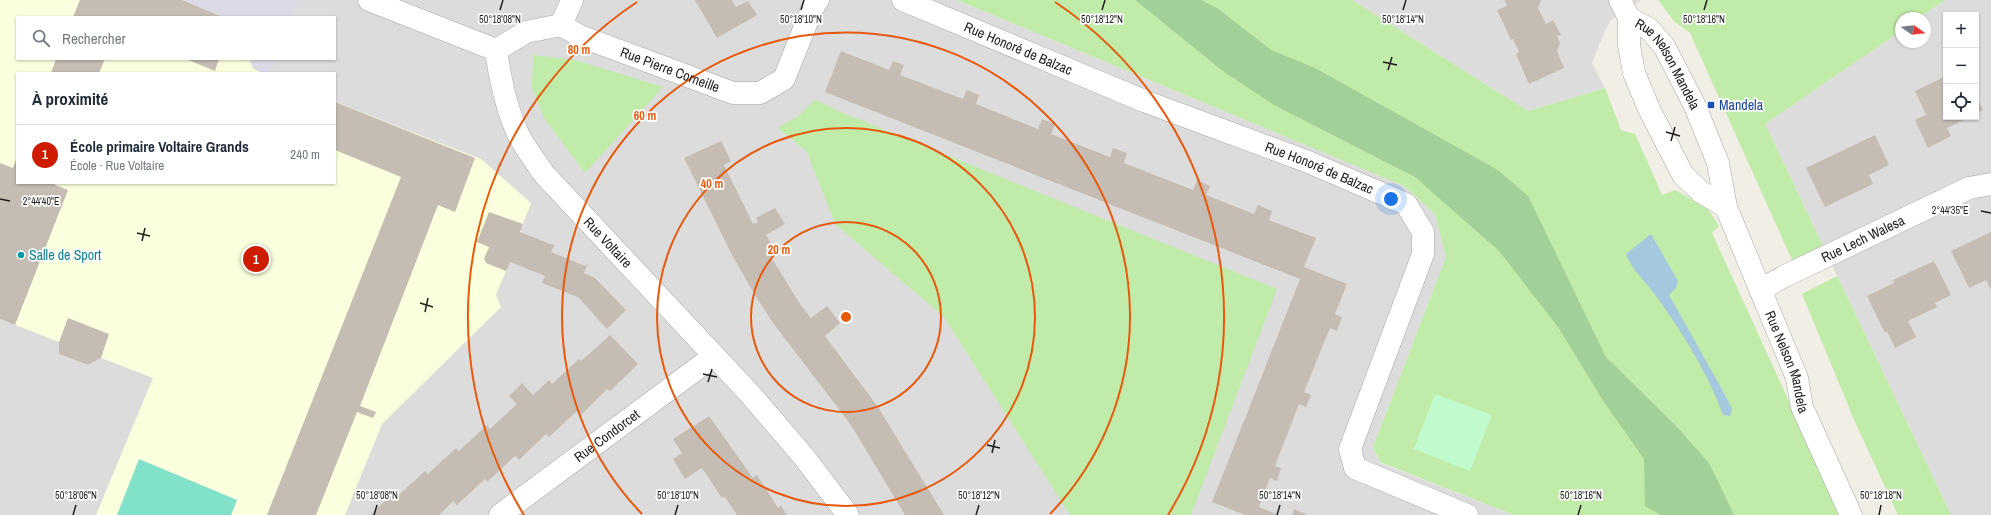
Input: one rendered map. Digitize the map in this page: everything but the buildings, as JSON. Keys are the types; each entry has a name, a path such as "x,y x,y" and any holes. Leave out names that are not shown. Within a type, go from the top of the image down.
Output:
{"street":[{"path":"369,0 496,50 526,32 562,25 572,0"},
{"name":"Rue Pierre Corneille","path":"562,25 580,36 733,93 760,93 784,78 812,9 818,0"},
{"name":"Rue Honoré de Balzac","path":"903,0 1144,101 1306,161 1406,204 1423,232 1423,254 1350,449 1355,468 1467,515"},
{"name":"Rue Nelson Mandela","path":"1625,9 1634,72 1649,109 1683,175 1701,192 1726,207"},
{"name":"Rue Nelson Mandela","path":"1625,9 1649,29 1664,46 1696,106 1718,163 1726,207 1797,378 1802,407 1851,515"},
{"name":"Rue Voltaire","path":"496,50 501,83 508,108 519,136 544,174 714,356 804,457 848,515"},
{"name":"Rue Lech Walesa","path":"1760,290 1785,276 1969,188 1991,184"},
{"name":"Rue Condorcet","path":"500,515 714,356"}],"shaded area":[{"path":"0,0 957,0 1404,186 1435,214 1446,257 1373,447 1380,463 1514,515 0,515"},
{"path":"0,0 182,0 222,16 16,16 16,60 250,60 254,69 261,72 16,72 16,184 336,184 336,102 481,159 531,203 520,231 522,232 496,295 501,307 382,424 345,515 96,515 153,378 101,358 88,365 59,354 59,342 0,319"},
{"path":"182,0 298,0 291,16 222,16"},
{"path":"1352,0 1641,0 1610,21 1599,45 1592,63 1605,88 1528,111"},
{"path":"1945,0 1991,0 1991,515 1951,515 1765,124 1895,35 1895,48 1931,48 1931,12 1928,12"},
{"path":"250,60 275,60 269,72 261,72 254,69"}],"green space":[{"path":"957,0 1352,0 1528,111 1605,88 1621,130 1635,134 1662,195 1675,190 1708,209 1719,226 1712,233 1841,515 1514,515 1380,462 1373,447 1446,257 1435,214 1404,186"},
{"path":"1135,0 1201,0 1217,8 1271,50 1315,68 1498,170 1528,196 1606,357 1676,426 1709,463 1734,515 1661,515 1645,506 1644,459 1604,402 1558,327 1499,251 1415,177 1274,105 1223,71"},
{"path":"1658,0 1945,0 1928,12 1895,12 1895,35 1765,124 1823,246 1792,260 1690,33 1674,21"},
{"path":"533,55 575,60 663,87 585,173 544,118 532,88"},
{"path":"815,100 843,113 1277,289 1191,515 1070,515 944,317 835,224 807,152 778,128 797,117"},
{"path":"1837,276 1951,515 1898,515 1855,422 1802,294"},
{"path":"1435,394 1492,415 1470,471 1414,449"},
{"path":"139,459 237,500 231,515 117,515"}],"water":[{"path":"1651,234 1678,281 1676,288 1669,295 1724,393 1732,409 1730,416 1723,415 1710,384 1685,338 1632,265 1626,254"}],"place":[{"name":"Mandela","path":"1711,105"},
{"name":"Salle de Sport","path":"21,255"},
{"name":"École primaire Voltaire Grands","path":"256,259"}]}
